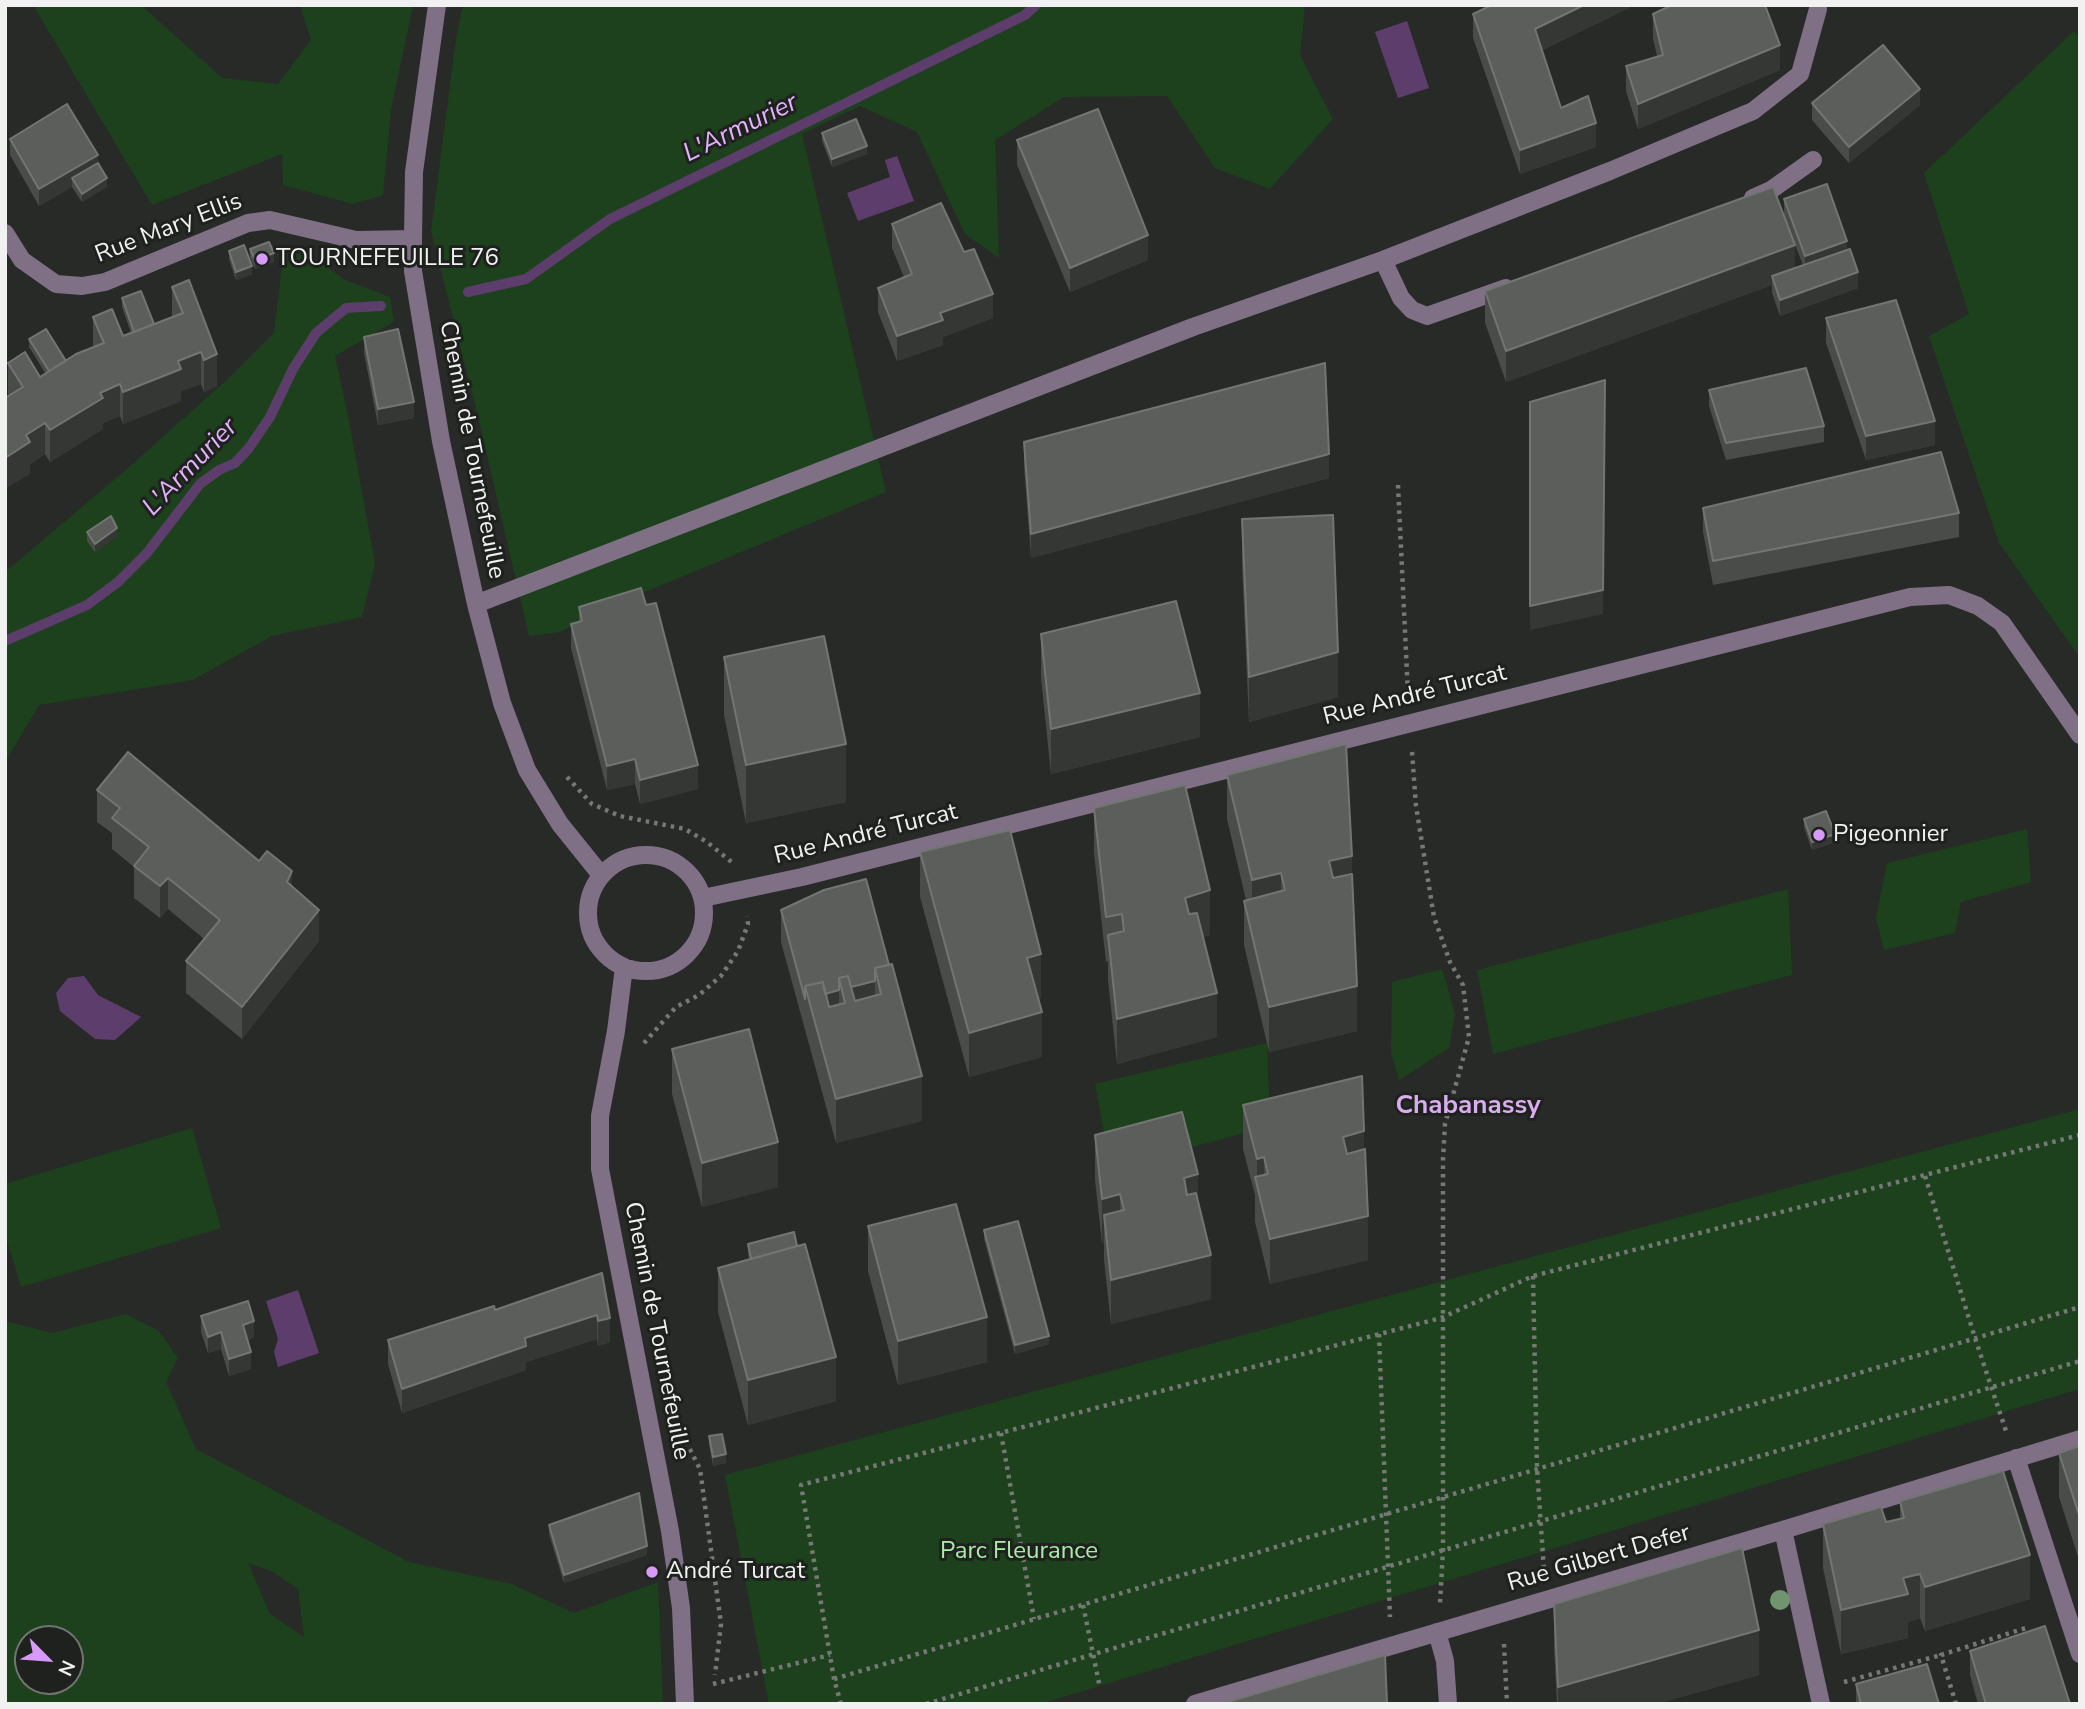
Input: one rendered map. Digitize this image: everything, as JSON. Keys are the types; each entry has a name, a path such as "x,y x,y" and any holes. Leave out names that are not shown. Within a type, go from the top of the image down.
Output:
{"street":[{"name":"Chemin de Tournefeuille","path":"437,5 414,172 412,239 414,271 441,441 475,604 502,703 527,770 560,824 601,875"},
{"path":"475,604 1193,327 1383,260 1610,171 1753,111 1800,74 1818,9"},
{"path":"1740,204 1771,190 1813,160"},
{"name":"Rue Mary Ellis","path":"5,233 22,260 56,284 82,286 105,282 248,223 270,220 356,240 412,239"},
{"path":"1383,260 1401,298 1412,310 1427,316 1527,281"},
{"name":"Rue André Turcat","path":"703,898 802,877 1910,597 1949,595 1978,606 2002,623 2080,735"},
{"path":"650,854 668,858 683,867 696,881 703,898 705,916 700,934 691,950 678,962 660,970 624,968 608,958 596,944 589,927 587,909 592,891 601,875 615,863 632,855 650,854"},
{"name":"Chemin de Tournefeuille","path":"624,968 616,1031 600,1116 600,1169 670,1531 681,1608 685,1704"},
{"name":"Rue Gilbert Defer","path":"1195,1704 2080,1439"},
{"path":"2016,1458 2080,1654"},
{"path":"1783,1530 1820,1697"},
{"path":"1437,1632 1445,1661 1448,1704"}],"path":[{"path":"1398,485 1409,723 1416,806 1434,917 1450,962 1463,985 1469,1037 1445,1124 1441,1318 1443,1551 1437,1632"},
{"path":"841,1704 834,1679 802,1485 1441,1318 1534,1276 2080,1135"},
{"path":"1925,1175 1975,1338 2016,1458"},
{"path":"1534,1276 1537,1468 1546,1600"},
{"path":"834,1679 2080,1307"},
{"path":"1378,1334 1391,1646"},
{"path":"926,1704 2080,1361"},
{"path":"1001,1433 1034,1619"},
{"path":"1083,1605 1100,1688"},
{"path":"1820,1697 2029,1627"},
{"path":"1504,1644 1507,1704"},
{"path":"713,1684 830,1655"},
{"path":"1941,1655 1956,1704"}],"green space":[{"path":"33,5 141,5 222,78 278,84 311,40 300,5 413,5 391,110 383,195 353,204 283,185 282,154 152,205"},
{"path":"463,5 1305,5 1300,55 1333,119 1270,189 1215,168 1167,96 1064,97 995,140 999,258 965,234 917,132 860,106 802,134 886,492 628,599 560,632 529,636 431,231 456,39"},
{"path":"2074,31 2080,38 2080,658 1999,543 1929,336 1969,314 1924,173"},
{"path":"284,250 316,259 345,280 390,297 394,322 335,356 375,563 362,617 272,636 193,680 39,705 5,762 5,572 128,468 231,376 274,333"},
{"path":"2027,829 2031,882 1961,902 1955,933 1884,950 1876,918 1887,863"},
{"path":"1788,889 1792,975 1493,1054 1477,970"},
{"path":"1442,969 1455,1013 1449,1048 1399,1080 1391,1053 1392,982"},
{"path":"1267,1043 1270,1126 1111,1169 1095,1084"},
{"name":"Parc Fleurance","path":"2080,1109 2080,1389 1040,1704 769,1704 725,1475"},
{"path":"192,1128 221,1228 21,1287 5,1234 5,1184"},
{"path":"126,1314 159,1331 178,1358 166,1382 196,1449 409,1562 512,1584 574,1613 658,1582 663,1704 5,1704 5,1321 52,1333","holes":["248,1563 271,1571 298,1589 304,1637 270,1614"]}],"shaded area":[{"path":"1407,21 1429,88 1398,98 1375,32"},
{"path":"897,156 914,201 858,221 847,193 890,177 885,160"},
{"path":"84,976 98,995 141,1017 115,1040 95,1039 60,1011 56,993 68,978"},
{"path":"298,1290 319,1353 278,1367 274,1352 278,1339 266,1301"}],"building":[{"path":"1492,5 1584,5 1535,29 1561,108 1588,96 1596,123 1520,150 1473,14"},
{"path":"1672,5 1765,5 1780,45 1638,104 1626,66 1663,55 1653,14"},
{"path":"1883,45 1920,89 1849,147 1812,103"},
{"path":"67,104 98,155 39,189 10,139"},
{"path":"1098,109 1148,235 1070,268 1017,140"},
{"path":"856,119 867,146 832,159 822,133"},
{"path":"98,163 107,178 82,194 72,178"},
{"path":"1827,184 1847,241 1805,256 1784,199"},
{"path":"1773,187 1795,245 1506,351 1485,291"},
{"path":"941,203 964,252 974,249 993,294 940,313 943,320 897,336 878,288 912,274 892,224"},
{"path":"269,242 274,253 255,260 250,249"},
{"path":"244,245 252,266 236,272 229,251"},
{"path":"1850,249 1858,272 1780,300 1772,276"},
{"path":"189,280 217,354 204,360 201,352 178,361 181,369 123,392 120,384 100,393 103,398 50,430 45,423 26,435 30,442 5,458 5,398 23,387 8,363 25,352 40,377 76,354 104,343 93,317 112,309 123,336 183,313 172,287"},
{"path":"141,291 154,324 134,332 122,298"},
{"path":"1896,300 1935,421 1866,436 1826,318"},
{"path":"46,329 66,361 49,371 29,339"},
{"path":"398,329 414,402 378,409 364,337"},
{"path":"1325,363 1329,454 1031,534 1024,442"},
{"path":"1806,368 1824,426 1726,443 1709,390"},
{"path":"1605,380 1603,590 1530,606 1530,402"},
{"path":"1941,452 1959,513 1713,561 1703,508"},
{"path":"1333,515 1338,652 1249,677 1242,519"},
{"path":"111,516 117,528 95,544 87,532"},
{"path":"641,588 646,605 656,603 698,765 640,780 635,759 607,766 571,624 582,621 579,607"},
{"path":"1176,601 1200,693 1051,729 1041,634"},
{"path":"824,636 846,744 746,765 724,657"},
{"path":"1346,744 1352,856 1329,861 1333,878 1352,874 1357,986 1269,1007 1244,901 1285,890 1281,873 1252,880 1227,775"},
{"path":"128,752 259,861 267,851 292,871 287,882 319,910 242,1007 186,961 220,920 168,878 160,886 134,866 149,847 112,818 120,808 97,790"},
{"path":"1185,785 1210,890 1185,898 1189,914 1197,913 1217,993 1117,1019 1108,935 1124,931 1122,914 1106,917 1094,808"},
{"name":"Pigeonnier","path":"1826,811 1835,834 1812,842 1804,819"},
{"path":"1010,830 1041,954 1027,958 1042,1012 969,1033 920,852"},
{"path":"866,879 889,965 875,968 875,981 851,987 848,976 839,978 839,990 825,994 823,982 805,986 805,999 781,910 824,890"},
{"path":"892,964 922,1076 836,1099 805,986 823,982 829,1007 845,1003 839,978 848,976 855,1001 881,994 875,968"},
{"path":"749,1029 778,1142 702,1163 672,1049"},
{"path":"1362,1076 1364,1131 1343,1137 1347,1154 1365,1149 1368,1216 1270,1239 1255,1177 1268,1174 1264,1157 1257,1159 1243,1105"},
{"path":"1182,1112 1198,1174 1184,1178 1187,1195 1196,1193 1211,1255 1111,1280 1104,1215 1124,1210 1120,1194 1102,1199 1095,1135"},
{"path":"956,1204 987,1317 898,1341 868,1226"},
{"path":"1018,1221 1049,1336 1015,1345 984,1230"},
{"path":"794,1232 797,1246 751,1259 748,1244"},
{"path":"805,1244 836,1357 748,1380 718,1268"},
{"path":"602,1273 610,1318 598,1321 597,1315 525,1338 526,1346 402,1389 388,1340 494,1306 495,1310"},
{"path":"248,1301 254,1321 243,1325 251,1352 229,1359 221,1332 208,1337 201,1316"},
{"path":"722,1434 726,1454 713,1457 709,1436"},
{"path":"2080,1446 2080,1518 2059,1453"},
{"path":"2003,1471 2030,1555 1925,1587 1920,1574 1903,1578 1908,1594 1841,1610 1823,1524 1881,1507 1886,1522 1904,1518 1900,1501"},
{"path":"639,1493 647,1546 564,1575 549,1525"},
{"path":"1742,1548 1759,1630 1558,1687 1554,1604"},
{"path":"2045,1626 2070,1704 1986,1704 1970,1651"},
{"path":"1385,1655 1387,1704 1221,1704"},
{"path":"1927,1664 1939,1704 1861,1704 1856,1684"}],"waterway":[{"name":"L'Armurier","path":"468,292 526,279 610,219 1025,15 1036,5"},
{"name":"L'Armurier","path":"5,641 87,605 118,582 147,553 200,484 219,470 235,463 249,448 270,417 293,369 316,333 346,308 381,306"}],"place":[{"name":"TOURNEFEUILLE 76","path":"262,259"},
{"name":"Pigeonnier","path":"1819,835"},
{"name":"André Turcat","path":"652,1572"}],"district":[{"name":"Chabanassy","path":"1468,1107"}]}
